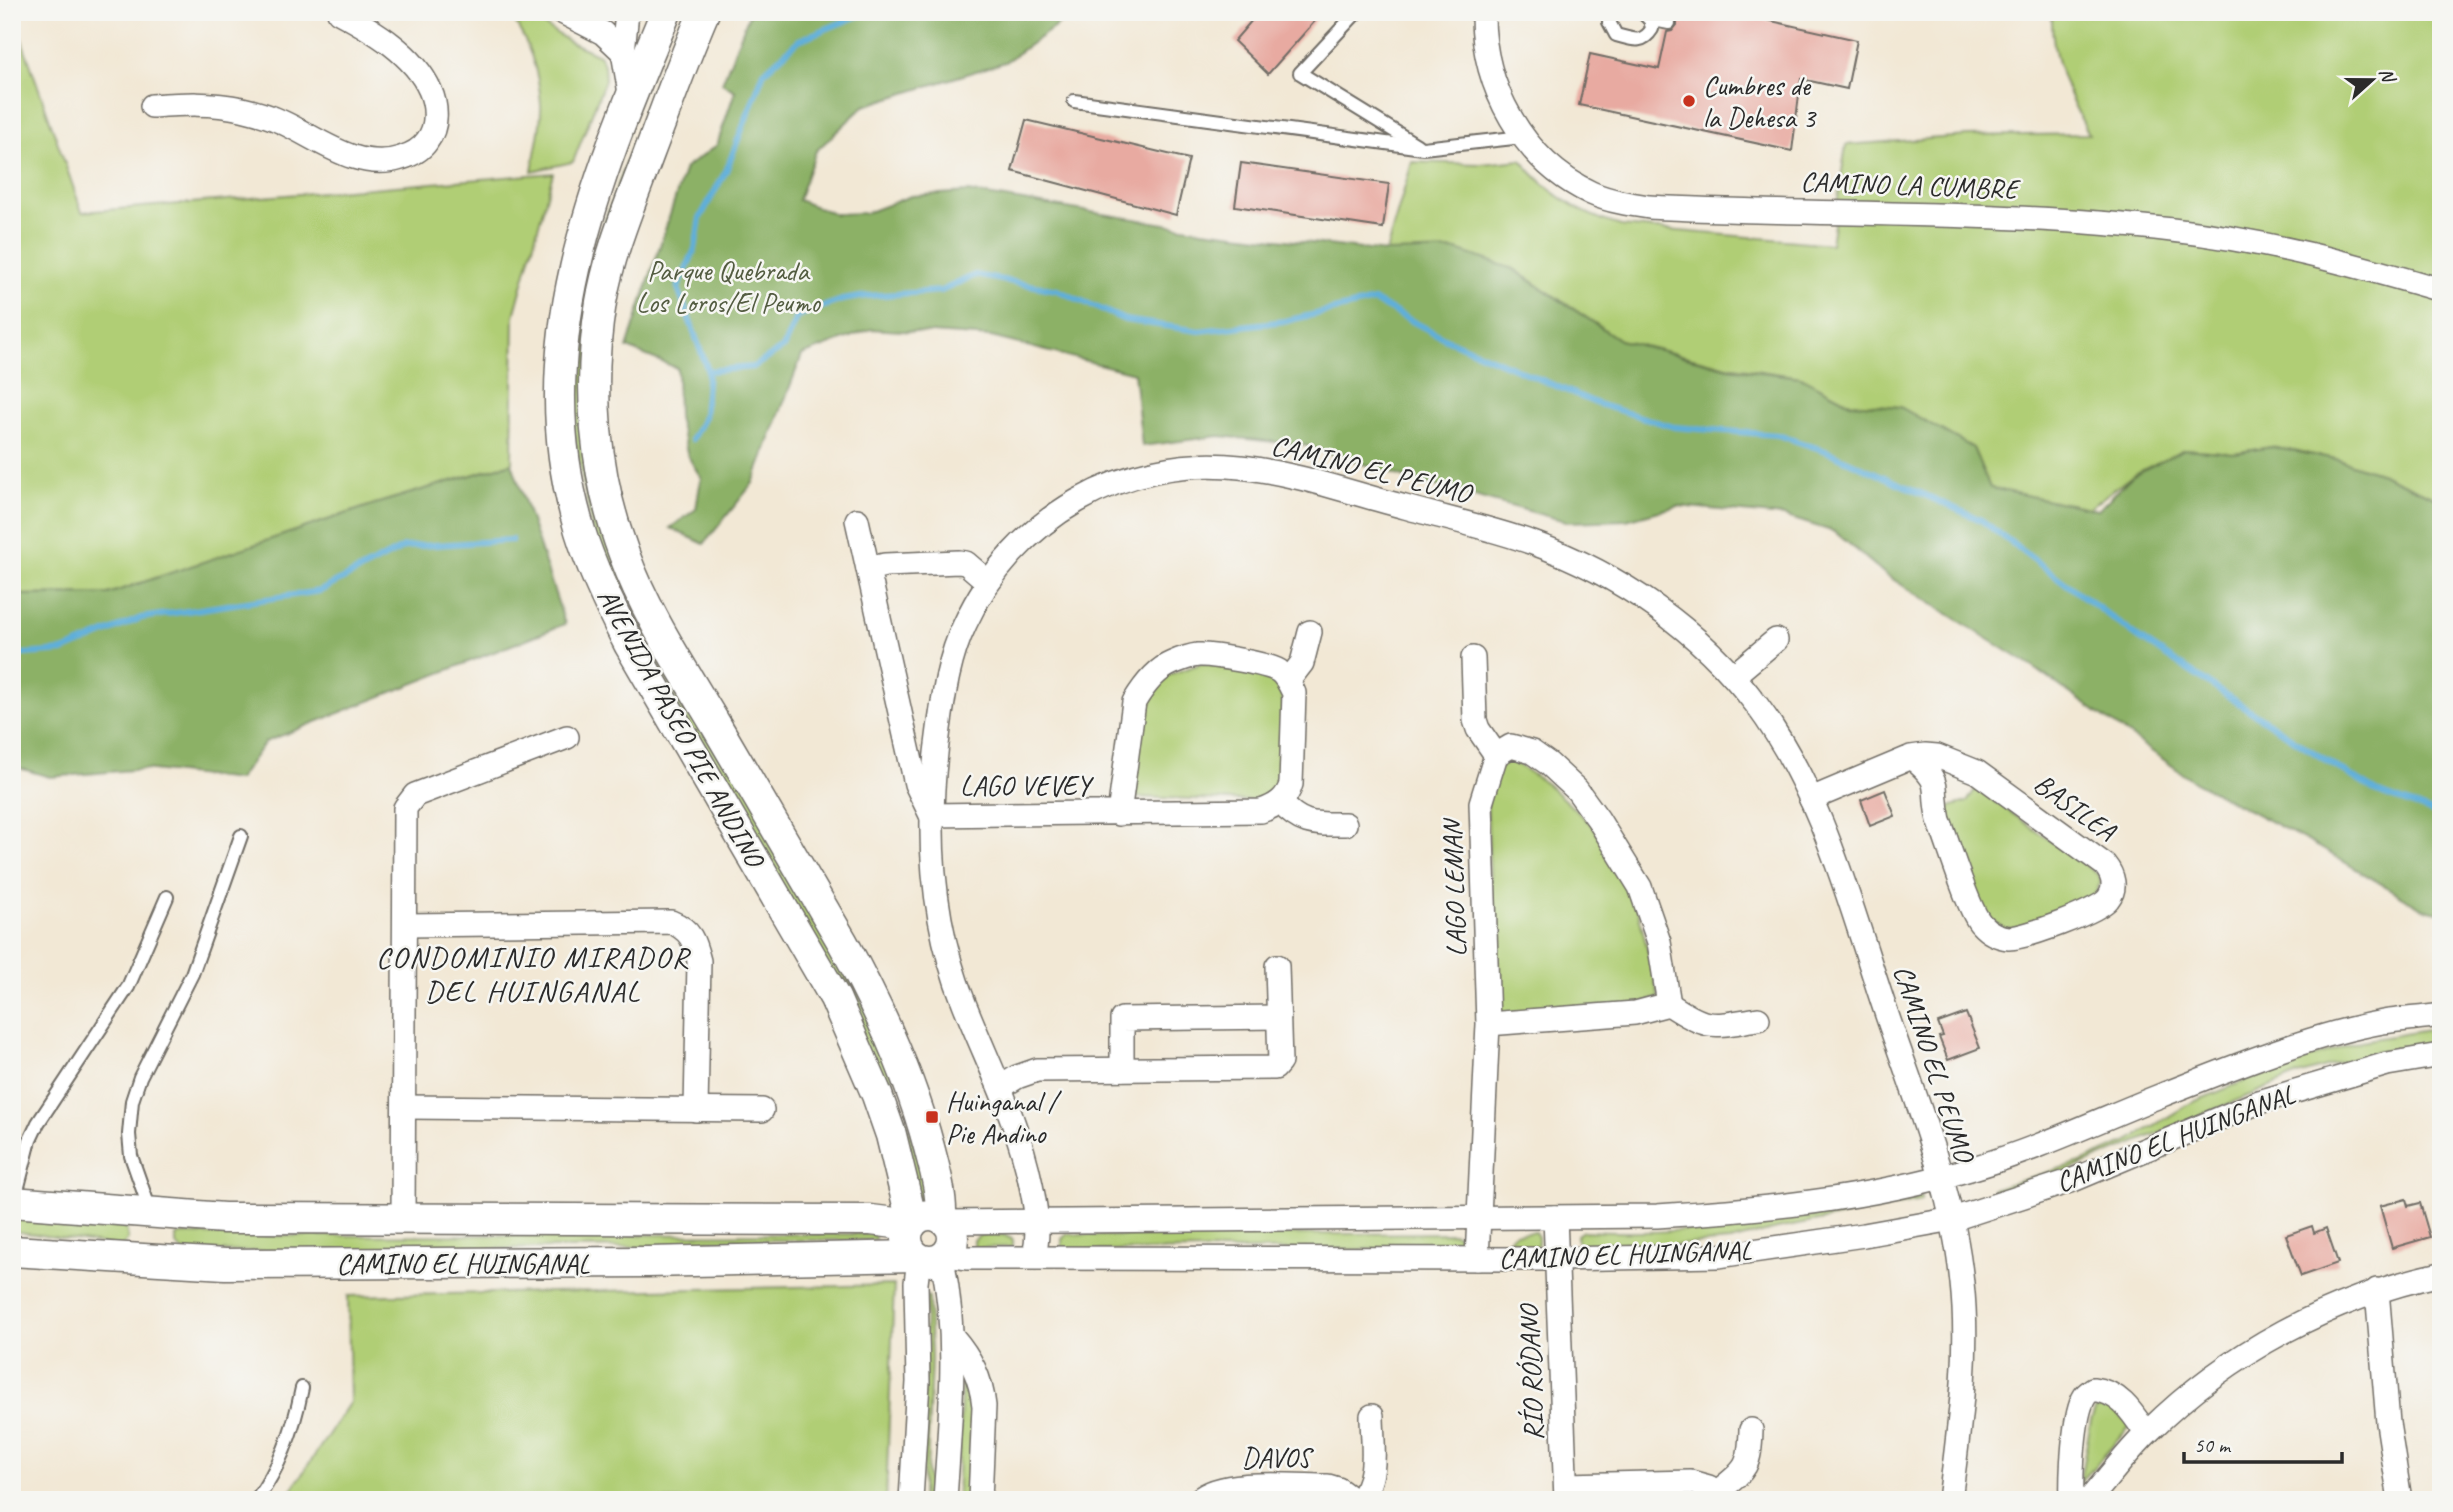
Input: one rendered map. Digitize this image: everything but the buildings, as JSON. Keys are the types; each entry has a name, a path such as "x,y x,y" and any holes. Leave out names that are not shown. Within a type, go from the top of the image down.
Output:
{"street":[{"path":"152,106 209,104 243,109 281,122 338,151 367,160 394,160 413,153 421,148 433,130 435,106 429,88 415,67 393,47 338,12"},
{"path":"571,16 600,18 613,12"},
{"path":"627,12 623,52 631,99"},
{"name":"AVENIDA PASEO PIE ANDINO","path":"666,12 586,221 576,256 563,331 561,408 564,447 579,528 595,572 629,643 835,998 891,1135 909,1209 928,1222 940,1196 926,1134 902,1063 884,1021 850,956 661,631 624,556 605,490 594,398 597,337 603,292 618,237 704,12"},
{"name":"CAMINO LA CUMBRE","path":"1483,12 1485,50 1490,69 1505,108 1524,137 1551,166 1570,180 1590,192 1630,204 1670,208 1929,214 2174,230 2316,256 2441,290"},
{"path":"571,16 603,33 623,52"},
{"name":"CAMINO EL PEUMO","path":"1034,1256 1038,1243 1037,1220 1022,1148 1001,1087 965,1006 946,948 934,882 931,815 937,743 949,665 967,619 988,582 1012,553 1039,527 1061,511 1108,484 1171,467 1242,467 1289,476 1503,533 1587,565 1645,599 1693,637 1750,697 1782,742 1811,799 1837,867 1953,1219 1962,1279 1965,1345 1950,1500"},
{"name":"CAMINO EL PEUMO","path":"857,520 916,784 931,815"},
{"path":"868,569 884,565 959,562 966,564 988,582"},
{"path":"1310,632 1302,663 1287,681 1294,693 1291,784 1289,793 1280,802 1304,822 1345,824"},
{"path":"1732,676 1776,640"},
{"name":"LAGO VEVEY","path":"1119,814 1135,702 1143,687 1169,664 1197,655 1209,656 1266,665 1279,671 1287,681"},
{"path":"1473,657 1475,720 1496,755 1511,746 1532,752 1549,764 1577,790 1640,887 1659,942 1669,1004 1695,1021 1712,1026 1758,1019"},
{"path":"403,1219 405,808 415,796 567,737"},
{"name":"LAGO LEMAN","path":"1477,1259 1488,1024 1481,803 1496,755"},
{"name":"BASILEA","path":"1811,799 1911,757 1937,756 1977,772 2105,865 2113,879 2108,900 2051,927 2017,937 2007,938 1990,932 1976,918 1939,820 1937,789 1933,777 1911,757"},
{"name":"LAGO VEVEY","path":"931,815 1261,811 1280,802"},
{"path":"405,925 671,922 684,927 695,945 699,961 696,1111"},
{"path":"1001,1087 1017,1076 1037,1070 1275,1068 1280,1062 1278,967"},
{"path":"1488,1024 1636,1013 1669,1004"},
{"name":"CAMINO EL HUINGANAL","path":"13,1202 224,1218 928,1222 1657,1216 1745,1210 1880,1190 1969,1170 2297,1045 2382,1023 2441,1015"},
{"path":"1122,1069 1122,1019 1279,1017"},
{"name":"CAMINO EL HUINGANAL","path":"12,1251 225,1264 1034,1256 1556,1259 1718,1256 1953,1219 2073,1180 2259,1102 2387,1064 2441,1055"},
{"path":"404,1107 762,1110"},
{"path":"152,1213 153,1261"},
{"name":"RÍO RÓDANO","path":"1555,1217 1566,1492 1691,1482 1700,1483 1718,1496 1747,1464 1750,1457 1751,1430"},
{"path":"911,1500 918,1382 916,1283 931,1257 953,1238 928,1222 906,1238 907,1245 931,1257 949,1294 952,1336 945,1500"},
{"path":"2089,1500 2147,1433 2205,1381 2270,1338 2317,1314 2377,1290 2441,1273"},
{"path":"2377,1290 2382,1367 2400,1500"},
{"path":"952,1336 974,1366 983,1392 980,1500"},
{"path":"2071,1500 2071,1467 2085,1396 2093,1389 2106,1390 2123,1401 2147,1433"},
{"name":"DAVOS","path":"1199,1500 1211,1491 1227,1486 1328,1486 1355,1500 1367,1489 1372,1473 1372,1416"}],"lane":[{"path":"1357,12 1300,73 1423,148"},
{"path":"1615,12 1609,22 1616,35 1639,41 1647,38 1652,29 1642,12"},
{"path":"1651,24 1659,21 1669,23"},
{"path":"1074,101 1423,148 1524,137"},
{"path":"152,1213 131,1156 129,1134 132,1101 140,1077 191,974 241,836"},
{"path":"13,1202 30,1140 38,1124 128,987 167,897"},
{"path":"256,1500 279,1464 289,1440 302,1388"}],"green space":[{"path":"12,12 82,212 553,173 514,316 512,463 375,504 108,594 12,595"},
{"path":"508,12 524,12 570,42 599,55 604,65 605,80 573,162 532,171 540,121 540,92 527,44"},
{"name":"Parque Quebrada Los Loros/El Peumo","path":"750,12 1076,12 1005,62 864,106 816,151 798,200 835,214 866,213 911,196 968,192 1202,230 1386,252 1457,250 1513,269 1620,340 1729,368 1801,377 1850,403 1900,407 1973,448 1990,488 2098,510 2133,475 2184,449 2234,453 2271,447 2336,459 2382,474 2441,500 2441,913 2422,908 2319,847 2195,782 2033,667 1886,575 1835,532 1784,516 1678,506 1626,520 1569,522 1403,477 1304,445 1219,436 1142,446 1134,373 991,337 871,329 802,355 753,483 704,544 670,528 696,509 701,478 688,456 678,417 677,368 627,348 685,168 717,145 735,91 722,83"},
{"path":"2052,12 2441,12 2441,500 2382,474 2336,459 2271,447 2234,453 2184,449 2133,475 2089,508 1990,488 1973,448 1900,407 1850,403 1801,377 1721,365 1620,340 1514,269 1386,252 1412,162 1481,164 1521,160 1542,183 1565,201 1591,215 1621,226 1831,244 1846,145 1968,136 2089,134 2057,61"},
{"path":"661,66 670,71 606,243 589,469 878,1033 933,1205 926,1210 919,1206 916,1188 620,603 592,528 574,433 573,339 589,265"},
{"path":"512,463 565,624 265,742 238,780 144,769 50,777 12,766 12,595 108,594 375,504"},
{"path":"1203,663 1267,675 1278,686 1282,697 1284,726 1281,779 1277,788 1269,796 1257,801 1131,797 1143,708 1165,676"},
{"path":"1511,760 1547,784 1592,825 1633,890 1659,998 1634,1005 1495,1015 1486,773"},
{"path":"1976,788 2099,875 2101,882 2094,896 2082,906 2020,928 2005,929 1978,911 1945,808 1967,802"},
{"path":"2441,1028 2441,1042 2384,1050 2298,1075 2067,1171 1995,1194 1993,1189 2081,1162 2127,1142 2191,1103 2252,1078 2361,1041"},
{"path":"1921,1196 1921,1201 1777,1229 1730,1241 1581,1248 1578,1244 1577,1235 1583,1231 1711,1229 1795,1219"},
{"path":"12,1215 59,1223 126,1226 128,1239 122,1247 12,1231"},
{"path":"1535,1232 1538,1244 1534,1248 1515,1247 1511,1244 1510,1237 1515,1233"},
{"path":"1454,1233 1461,1238 1460,1246 1455,1249 1067,1251 1062,1247 1062,1239 1067,1234 1109,1236"},
{"path":"875,1234 875,1240 708,1240 664,1247 184,1252 176,1245 176,1236"},
{"path":"980,1235 1004,1235 1012,1239 1012,1247 974,1248 974,1240"},
{"path":"894,1285 886,1500 285,1500 350,1402 348,1296"},
{"path":"926,1296 929,1297 931,1356 927,1472 931,1500 922,1500"},
{"path":"962,1371 973,1388 968,1500 957,1500"},
{"path":"2105,1404 2131,1425 2079,1484 2091,1421 2095,1410"},
{"path":"1694,1496 1703,1500 1605,1500"}],"waterway":[{"path":"692,439 704,417 708,371 678,288 695,249 700,218 726,171 764,72 799,40 867,12"},
{"path":"708,371 753,367 783,348 797,316 842,300 941,291 975,275 1057,290 1125,320 1199,331 1285,321 1374,301 1446,339 1598,404 1674,427 1778,435 1826,451 1981,520 2139,638 2330,763 2377,792 2441,815"},
{"path":"12,655 63,651 141,618 320,591 404,547 512,540"}],"place":[{"name":"Cumbres de la Dehesa 3","path":"1689,101"},
{"name":"Huinganal / Pie Andino","path":"932,1117"}],"district":[{"name":"CONDOMINIO MIRADOR DEL HUINGANAL","path":"533,974"}]}
